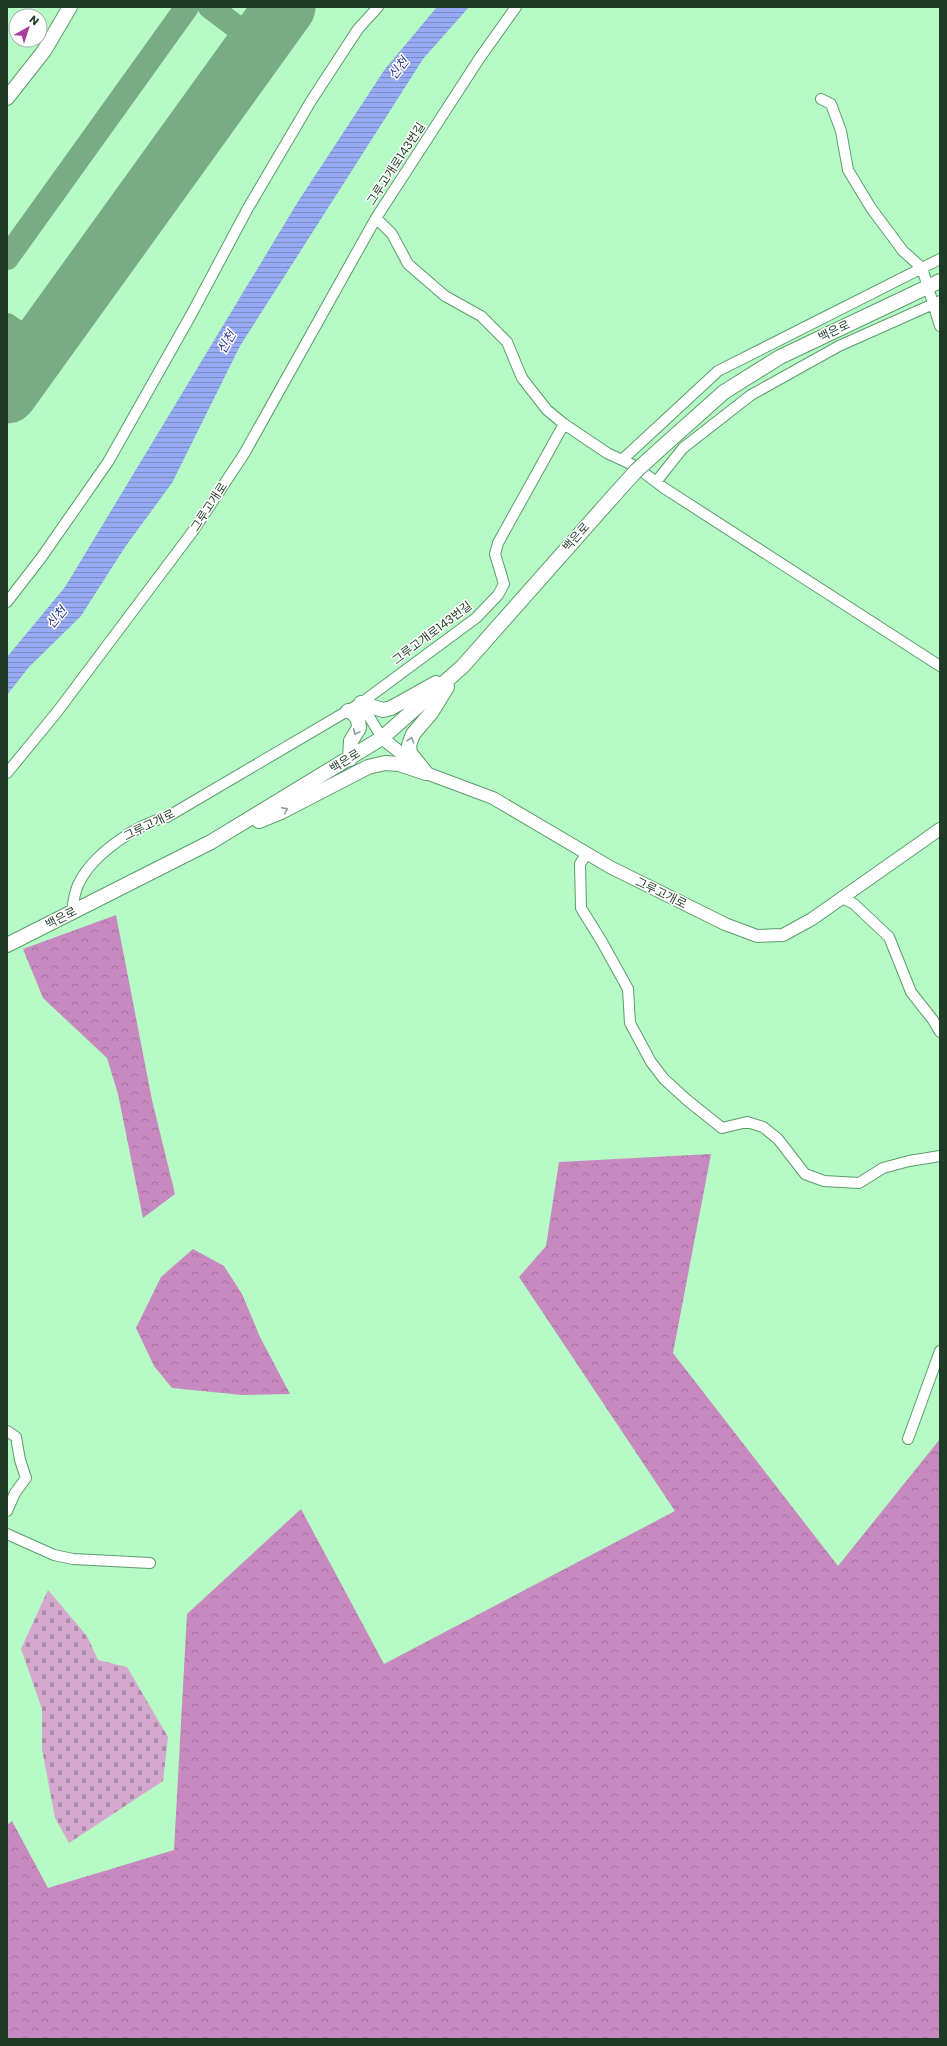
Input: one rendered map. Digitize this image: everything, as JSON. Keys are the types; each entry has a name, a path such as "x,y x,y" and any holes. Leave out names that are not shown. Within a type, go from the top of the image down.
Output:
{"main road":[{"path":"7,98 44,50 70,7"},
{"name":"백은로","path":"7,945 211,842 350,759 382,738 456,673 617,492 659,450 724,392 780,357 934,284"},
{"path":"361,703 384,710 391,708 456,673"},
{"path":"426,772 410,752 409,745 413,734 431,713 456,673"},
{"path":"348,711 354,713 358,718 359,728 351,741 350,759"},
{"path":"211,842 281,812 368,767 385,763 399,764 426,772"}],"street":[{"path":"7,602 41,558 108,462 191,315 248,208 311,101 358,29 378,7"},
{"name":"그루고개로143번길","path":"516,7 475,66 376,218 392,234 408,264 445,296 481,316 507,342 522,378 548,410 564,424 607,453 623,459 635,466 656,482 940,666"},
{"path":"821,99 830,104 841,130 848,170 871,208 903,252 922,268 934,284 940,326"},
{"name":"그루고개로","path":"7,773 57,712 193,531 244,454 376,218"},
{"path":"623,459 718,371 940,259"},
{"path":"656,482 683,448 751,395 839,346 937,302"},
{"name":"그루고개로143번길","path":"361,703 476,618 498,595 504,584 495,554 498,543 564,424"},
{"path":"361,703 382,738"},
{"name":"그루고개로","path":"72,913 79,882 93,864 123,836 154,820 167,817 361,703"},
{"name":"그루고개로","path":"382,738 426,772 493,798 610,867 725,924 757,936 783,935 812,919 940,829"},
{"path":"587,853 580,864 581,908 628,989 630,1023 651,1062 669,1084 722,1128 747,1122 763,1127 778,1139 805,1174 824,1181 859,1183 883,1168 910,1161 940,1156"},
{"path":"842,898 854,904 889,936 911,992 933,1020 940,1032"},
{"path":"908,1439 940,1351"},
{"path":"7,1431 16,1437 20,1460 26,1478 15,1493 7,1511"},
{"path":"7,1534 54,1555 73,1559 150,1563"}],"green space":[{"path":"116,915 152,1100 175,1194 143,1218 118,1094 107,1058 43,998 23,949"},
{"path":"711,1154 673,1353 838,1566 940,1439 940,2039 7,2039 7,1825 12,1821 48,1888 174,1850 187,1614 301,1509 384,1664 675,1511 519,1277 546,1246 559,1162"},
{"path":"193,1249 224,1266 242,1294 260,1337 290,1394 242,1395 172,1388 154,1366 136,1328 161,1277"},
{"path":"48,1590 87,1636 98,1660 127,1667 168,1737 163,1781 69,1843 55,1818 42,1749 42,1709 21,1649"}],"water":[{"name":"신천","path":"437,7 469,7 423,59 240,346 172,483 125,547 81,616 29,667 7,695 7,657 65,587 299,200 385,69"}],"taxiway":[{"path":"7,258 187,7"},
{"path":"210,7 259,44"},
{"path":"7,325 40,348"}],"runway":[{"path":"7,393 285,7"}]}
